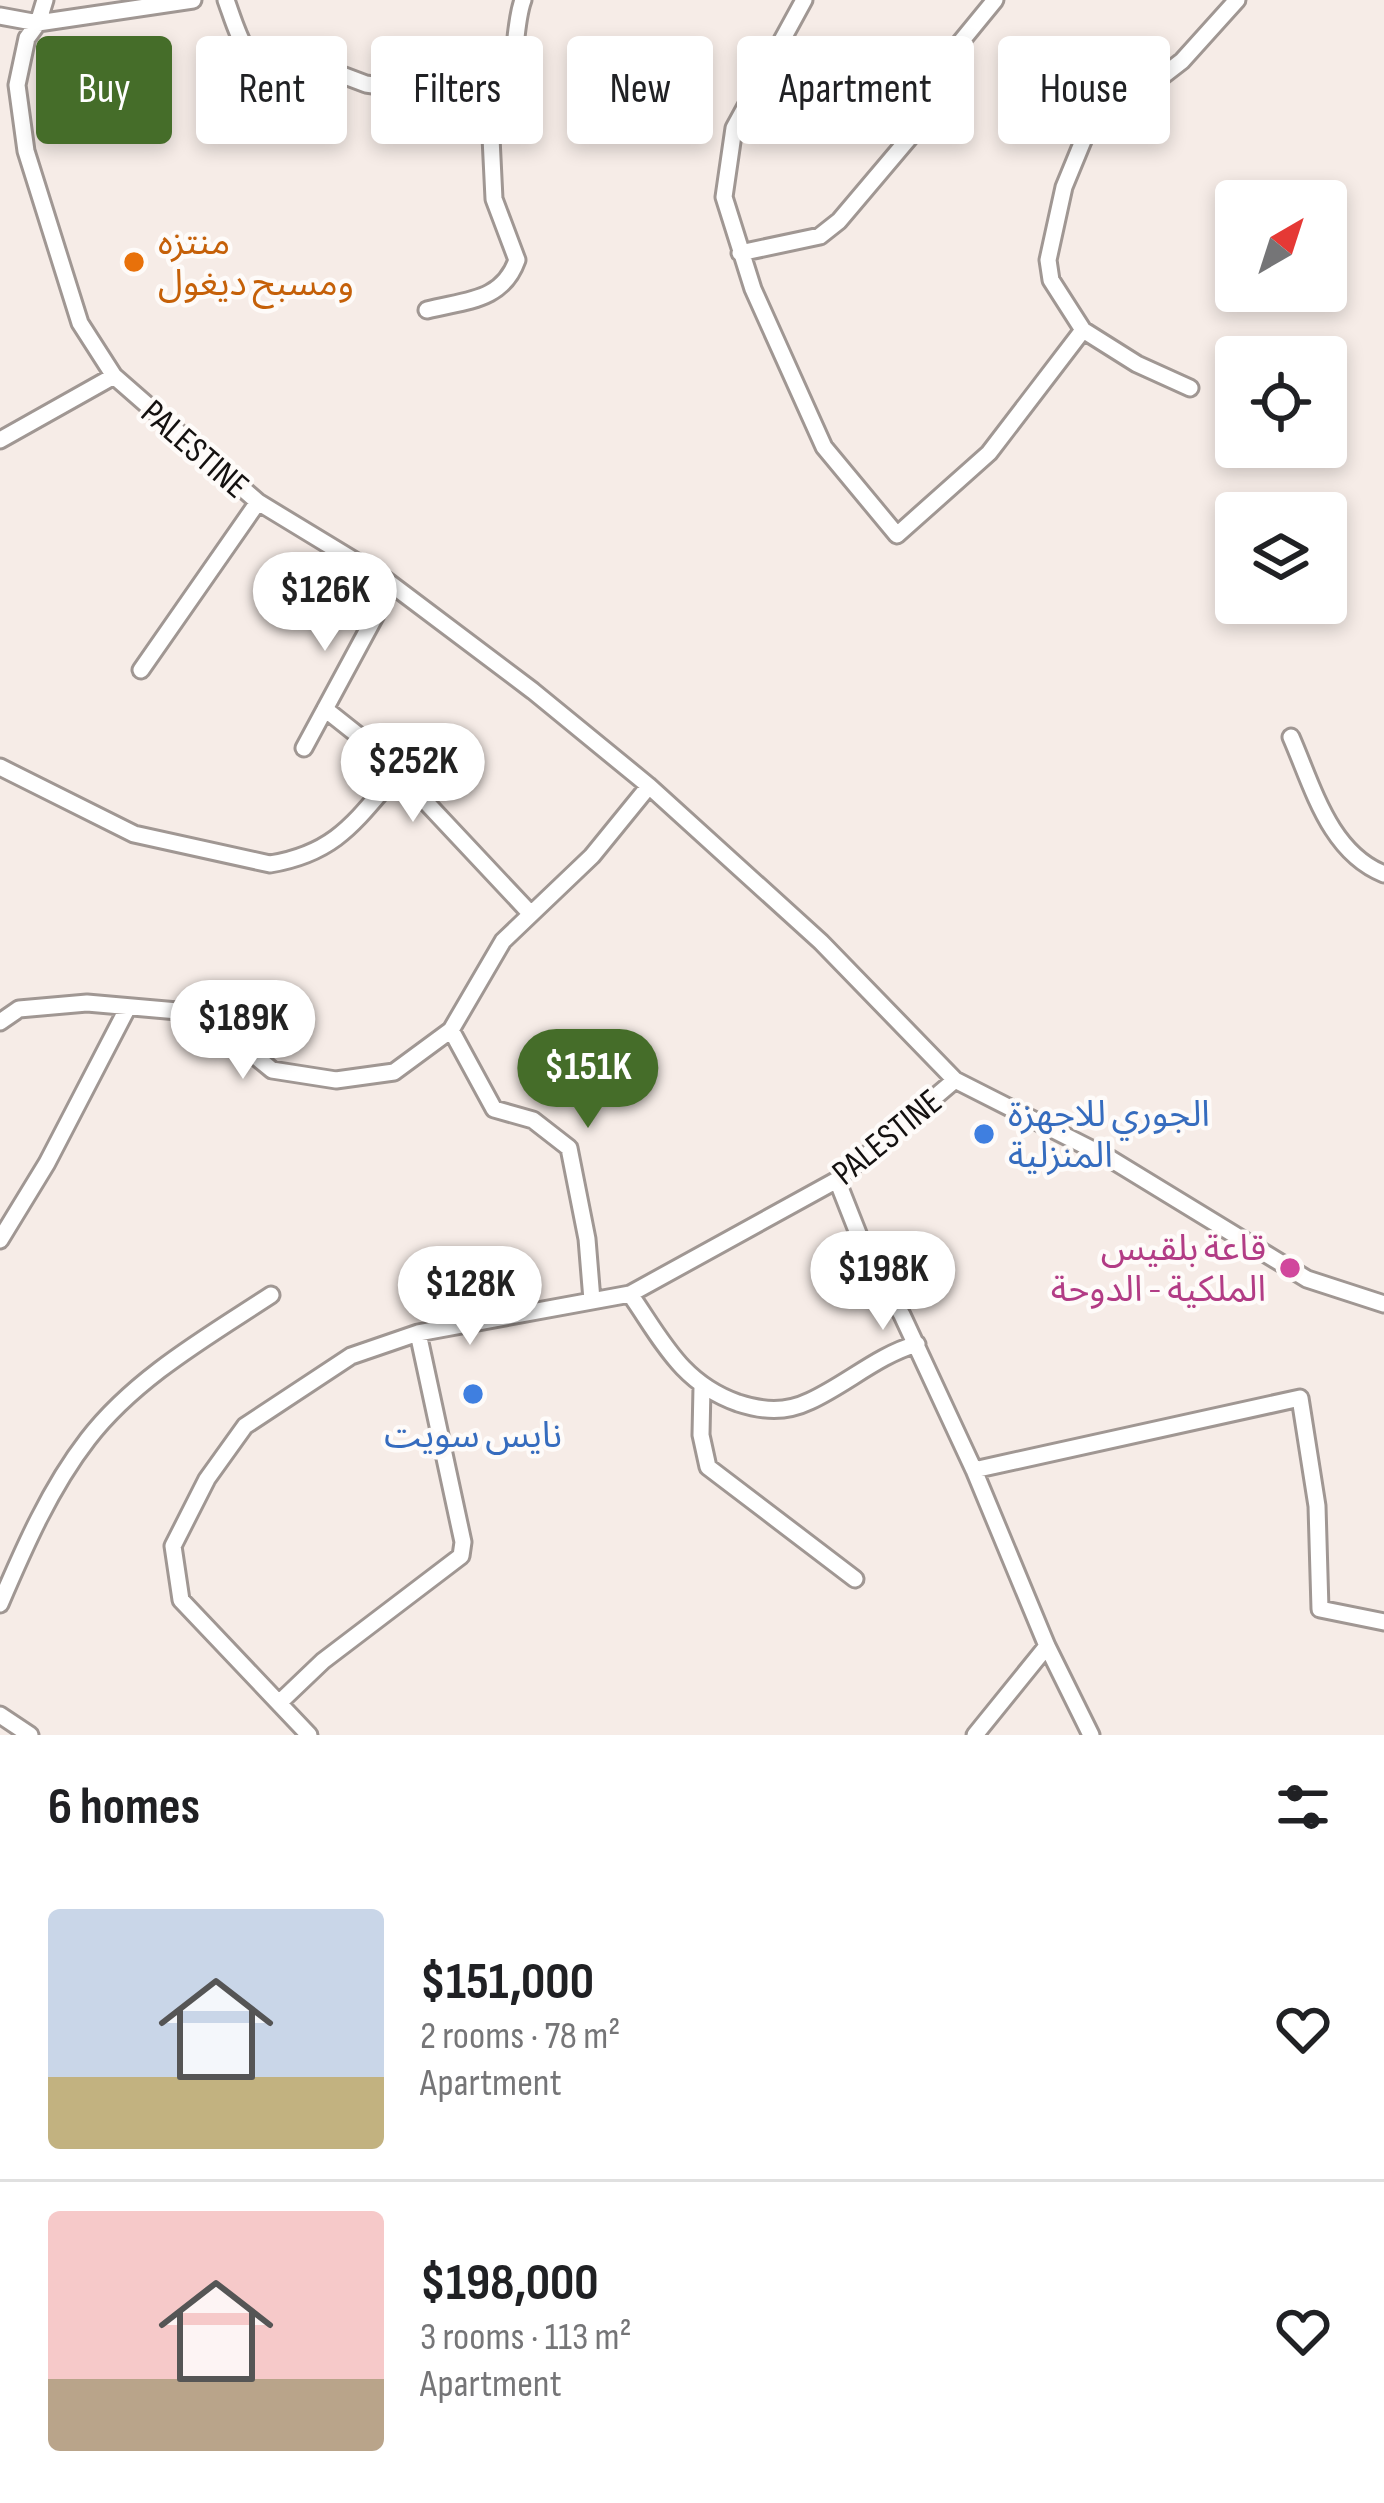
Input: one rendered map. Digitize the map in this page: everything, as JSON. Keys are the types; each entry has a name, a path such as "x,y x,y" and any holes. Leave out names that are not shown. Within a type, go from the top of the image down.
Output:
{"street":[{"name":"PALESTINE","path":"45,0 27,38 17,85 26,152 80,323 114,376 258,502 392,585 649,786 821,942 955,1080 1109,1158 1306,1279 1384,1304"},
{"path":"0,16 38,23 194,0"},
{"path":"226,0 246,52 269,72 281,76 313,64 371,85"},
{"path":"515,36 523,0"},
{"path":"804,0 734,128 724,197 740,253 824,447 897,535 989,453 1083,330"},
{"path":"740,253 820,236 856,205 951,86 949,65 959,44 994,0"},
{"path":"1190,388 1137,364 1083,330 1051,280 1048,260 1075,154 1094,128 1182,61 1237,0"},
{"path":"427,310 484,299 510,279 518,260 494,199 491,144"},
{"path":"0,440 114,376"},
{"path":"141,670 258,502"},
{"path":"304,748 392,585"},
{"path":"325,709 398,772 529,912"},
{"path":"1291,737 1331,829 1351,852 1384,874"},
{"path":"0,767 134,834 270,864 339,840 398,772"},
{"path":"0,1021 19,1009 69,1004 189,1012 223,1030 272,1070 311,1079 394,1072 451,1030 489,961 529,912 592,856 649,786"},
{"path":"0,1240 47,1163 127,1009"},
{"path":"451,1030 494,1109 533,1120 569,1148 587,1239 592,1300"},
{"name":"PALESTINE","path":"309,1735 181,1600 173,1546 207,1479 244,1426 351,1356 418,1333 629,1294 837,1180 955,1080"},
{"path":"837,1180 865,1251 917,1344 1090,1735"},
{"path":"629,1294 660,1344 702,1388 766,1411 807,1403 899,1349 917,1344"},
{"path":"0,1604 31,1533 89,1438 170,1361 271,1295"},
{"path":"279,1703 323,1661 461,1556 463,1542 418,1333"},
{"path":"702,1388 701,1435 708,1467 855,1579"},
{"path":"974,1470 1300,1398 1317,1506 1320,1609 1384,1622"},
{"path":"975,1735 1047,1646"},
{"path":"0,1715 27,1734"}],"place":[{"name":"منتزه ومسبح ديغول","path":"134,262"},
{"name":"الجوري للاجهزة المنزلية","path":"984,1134"},
{"name":"قاعة بلقيس الملكية - الدوحة","path":"1290,1268"},
{"name":"نايس سويت","path":"473,1394"}]}
